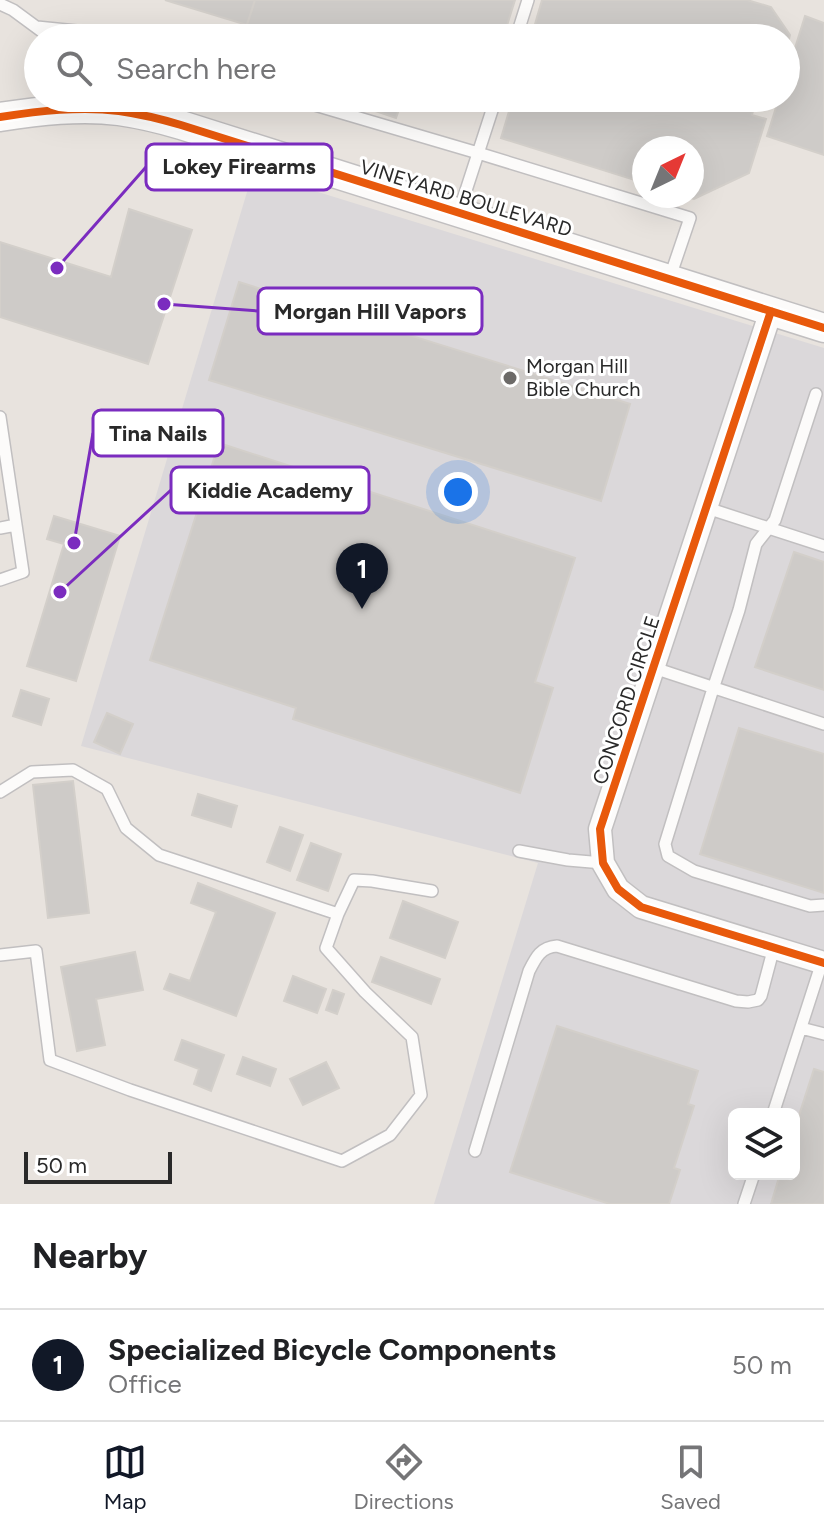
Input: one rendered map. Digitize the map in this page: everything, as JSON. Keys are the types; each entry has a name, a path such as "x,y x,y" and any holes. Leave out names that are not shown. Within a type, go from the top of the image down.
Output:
{"street":[{"name":"VINEYARD BOULEVARD","path":"0,117 24,111"},
{"name":"VINEYARD BOULEVARD","path":"125,112 181,125 824,328"},
{"name":"CONCORD CIRCLE","path":"603,863 600,829 771,311"},
{"path":"603,863 618,889 641,907 823,962"}],"lane":[{"path":"520,24 528,0"},
{"path":"0,4 33,24"},
{"path":"339,112 690,218 669,279"},
{"path":"459,213 491,112"},
{"path":"816,394 775,520 756,544 739,610 665,844 668,856 694,871 810,906 824,905"},
{"path":"0,417 23,572 0,580"},
{"path":"707,508 824,546"},
{"path":"0,528 16,525"},
{"path":"654,668 824,724"},
{"path":"0,792 32,772 73,770 107,789 126,828 159,855 338,914"},
{"path":"519,851 603,863"},
{"path":"0,955 36,951 50,1060 342,1161 390,1135 421,1095 412,1037 365,992 326,948 354,880 432,891"},
{"path":"475,1151 529,971 547,947 557,946 736,1001 748,1002 761,996 774,947"},
{"path":"775,1108 823,962"},
{"path":"801,1028 824,1034"},
{"path":"744,1204 752,1180"}],"shaded area":[{"path":"253,172 824,348 824,1204 434,1204 538,863 81,746"}],"building":[{"path":"165,0 255,0 247,24"},
{"path":"255,0 515,0 507,24 247,24"},
{"path":"542,0 747,0 771,7 783,24 535,24"},
{"path":"805,16 824,23 824,155 767,136 775,112 800,112 800,32"},
{"path":"378,112 398,112 396,118"},
{"path":"509,112 753,112 752,115 766,119 749,173 704,194 704,136 632,136 632,179 501,138"},
{"path":"129,209 192,230 148,364 0,317 0,242 111,277"},
{"path":"239,282 630,404 601,501 209,380"},
{"path":"219,443 575,558 535,682 553,688 520,793 293,719 296,708 150,660"},
{"path":"54,516 120,536 76,681 27,666 64,544 47,539"},
{"path":"794,552 824,562 824,690 755,667"},
{"path":"21,690 49,699 41,725 13,716"},
{"path":"107,713 133,724 120,754 94,742"},
{"path":"739,728 824,754 824,893 700,854"},
{"path":"73,781 89,913 48,918 33,785"},
{"path":"198,794 237,806 231,827 192,815"},
{"path":"280,827 303,835 290,871 267,862"},
{"path":"311,843 341,854 328,891 297,880"},
{"path":"198,883 275,913 236,1016 164,989 170,974 190,981 216,912 191,903"},
{"path":"403,901 458,922 445,958 390,938"},
{"path":"135,952 143,990 96,999 105,1045 77,1051 61,967"},
{"path":"381,957 440,979 431,1004 372,982"},
{"path":"293,976 326,989 317,1013 284,1001"},
{"path":"333,990 344,994 337,1014 326,1010"},
{"path":"557,1026 698,1071 688,1104 694,1106 674,1168 680,1170 669,1204 610,1204 510,1172"},
{"path":"182,1040 224,1055 211,1091 194,1084 199,1069 175,1060"},
{"path":"243,1057 276,1069 270,1086 237,1074"},
{"path":"326,1062 339,1088 303,1105 290,1079"},
{"path":"814,1069 824,1072 824,1204 771,1204 778,1180 800,1180 800,1112"}],"cycle path":[{"path":"0,117 38,112"},
{"path":"124,112 181,125 824,328"},
{"path":"771,311 600,829 603,863 618,889 641,907 824,963"}],"place":[{"name":"Lokey Firearms","path":"57,268"},
{"name":"Morgan Hill Vapors","path":"164,304"},
{"name":"Morgan Hill Bible Church","path":"510,378"},
{"name":"Tina Nails","path":"74,543"},
{"name":"Kiddie Academy","path":"60,592"},
{"name":"Specialized Bicycle Components","path":"362,609"}]}
